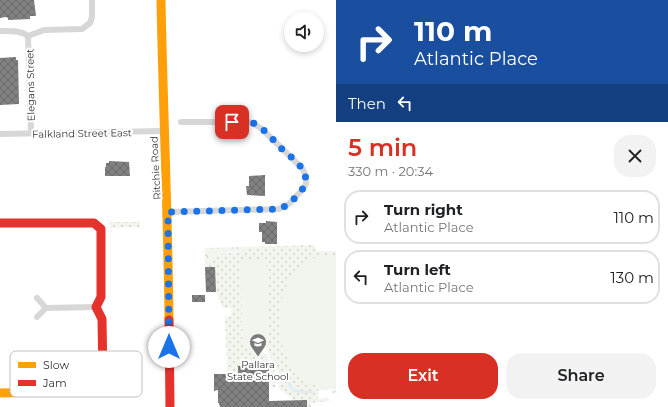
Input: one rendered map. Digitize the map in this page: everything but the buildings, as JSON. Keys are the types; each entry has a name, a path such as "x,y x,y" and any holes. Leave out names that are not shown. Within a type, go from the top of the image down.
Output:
{"street":[{"path":"0,31 24,33 28,36 44,30 82,29 90,23 92,17 92,0"},
{"name":"Ritchie Road","path":"161,0 164,131 168,212 170,407"},
{"name":"Elegans Street","path":"28,36 31,134"},
{"path":"168,212 279,209 289,204 303,190 306,184 306,176 302,168 262,129 252,123 181,122"},
{"name":"Falkland Street East","path":"0,134 164,131"},
{"path":"0,223 94,223 101,229 101,297 96,307"},
{"path":"37,298 46,308"},
{"path":"37,317 46,308 96,307"},
{"path":"96,307 102,319 103,351"},
{"path":"0,393 10,393"}],"green space":[{"path":"140,220 140,229 137,227 110,228 110,222 137,222"},
{"path":"314,245 317,251 336,251 336,389 318,390 318,399 329,398 329,401 311,403 311,407 307,407 307,400 292,400 292,398 279,389 278,370 268,354 266,261 241,262 243,348 263,348 262,354 266,354 275,370 276,387 271,387 270,365 238,366 238,395 228,390 225,317 231,316 231,308 223,308 216,292 215,267 206,267 206,262 224,253 236,253 242,251 243,247"},
{"path":"243,247 240,252 228,252 205,262 205,248"},
{"path":"326,256 336,258 336,386 314,385 298,374 286,356 280,334 280,309 286,287 299,268 318,257"},
{"path":"241,261 266,261 268,348 243,348"}],"waterway":[{"path":"286,378 291,387 296,391 312,392"}],"traffic: slow":[{"path":"161,0 169,320"},
{"path":"0,393 10,393"}],"traffic: jam":[{"path":"0,223 94,223 101,229 101,297 96,307 102,319 103,351"},
{"path":"169,320 170,407"}],"place":[{"name":"Pallara State School","path":"258,357"}],"route":[{"path":"169,347 168,212 279,209 289,204 303,190 306,184 306,176 302,168 262,129 252,123 232,122"}]}
